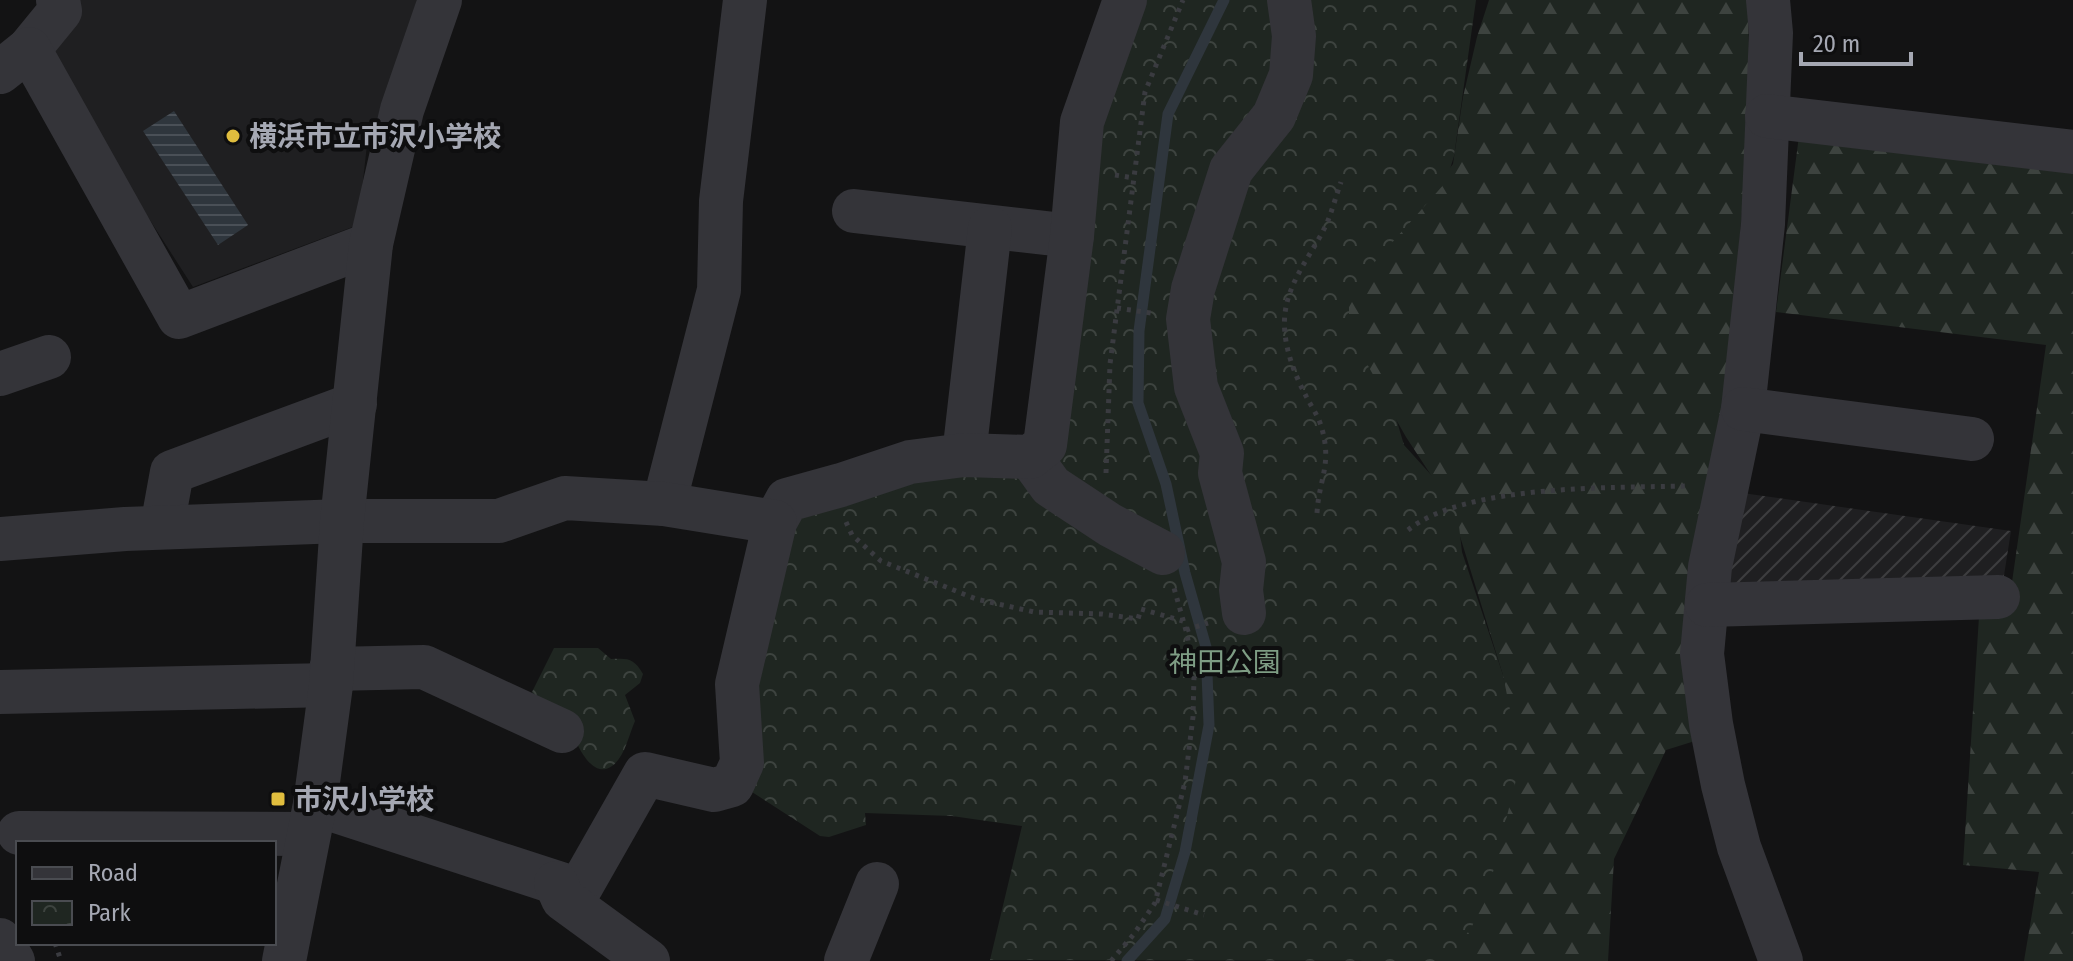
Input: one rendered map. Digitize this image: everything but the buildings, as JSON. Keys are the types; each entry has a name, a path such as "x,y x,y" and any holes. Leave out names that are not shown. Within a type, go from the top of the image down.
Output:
{"street":[{"path":"58,0 60,11 14,60 179,317 371,244"},
{"path":"284,961 311,819 331,677 342,521 371,244 402,110 440,0"},
{"path":"664,504 719,290 721,201 745,0"},
{"path":"19,833 311,819 579,890 645,774 714,790 732,785 742,763 737,684 775,522 787,500 910,462 964,455 1030,457 1045,445 1072,236 1082,122 1125,0"},
{"path":"1244,613 1241,590 1244,562 1220,473 1222,453 1196,387 1188,319 1193,289 1231,170 1274,116 1291,75 1294,36 1289,0"},
{"path":"1768,0 1771,33 1763,224 1743,409 1710,567 1702,654 1723,785 1739,847 1781,961"},
{"path":"1767,116 2073,152"},
{"path":"854,211 1072,236"},
{"path":"964,455 990,228"},
{"path":"0,374 49,357"},
{"path":"162,527 172,472 355,404"},
{"path":"1743,409 1972,439"},
{"path":"1030,457 1051,486 1110,525 1163,553"},
{"path":"0,539 162,527 342,521 499,521 565,498 664,504 775,522"},
{"path":"1707,605 1998,597"},
{"path":"0,692 331,677 424,667 562,731"},
{"path":"556,883 563,899 648,961"},
{"path":"846,961 877,884"},
{"path":"0,940 13,961"}],"path":[{"path":"1110,525 1106,492 1106,439 1110,364 1145,92 1183,0"},
{"path":"1317,513 1319,491 1328,460 1322,425 1293,372 1286,336 1285,308 1293,285 1327,223 1341,182"},
{"path":"1117,308 1153,314"},
{"path":"1408,530 1422,519 1476,501 1579,489 1727,485"},
{"path":"833,488 852,535 881,561 976,599 1034,612 1102,614 1138,619 1141,609 1184,621"},
{"path":"1111,961 1160,901 1185,782 1193,717 1194,676 1184,621 1163,553"},
{"path":"1186,630 1195,626"},
{"path":"1160,901 1204,915"}],"shaded area":[{"name":"横浜市立市沢小学校","path":"71,0 417,0 392,89 367,145 358,225 193,287 90,127 47,53"},
{"path":"174,111 248,225 218,245 143,131"},
{"path":"1742,493 2011,531 2002,588 1726,593"}],"green space":[{"name":"神田公園","path":"1134,0 1476,0 1454,156 1446,182 1356,283 1349,297 1349,315 1359,349 1395,415 1404,445 1452,498 1458,517 1462,552 1503,675 1518,750 1518,772 1486,900 1471,928 1447,961 990,960 1022,826 952,816 865,813 866,825 829,837 820,836 752,792 749,684 801,507 916,471 1045,473 1093,122"},
{"path":"1489,0 1748,0 1750,114 1698,740 1666,750 1614,859 1608,961 1361,961 1516,762 1503,675 1450,504 1406,437 1342,318 1348,280 1416,212 1453,164 1463,97"},
{"path":"1799,136 2073,164 2073,961 2024,961 2039,872 1963,865 1979,617 2007,617 2046,345 1776,312"},
{"path":"554,648 598,648 611,659 633,662 643,674 640,683 625,695 635,721 623,751 612,766 604,769 590,763 569,723 535,707 532,692"}],"waterway":[{"path":"1127,961 1165,919 1185,852 1209,725 1206,647 1185,573 1166,484 1138,403 1139,331 1168,114 1224,0"}],"place":[{"name":"横浜市立市沢小学校","path":"233,136"},
{"name":"市沢小学校","path":"278,799"}]}
